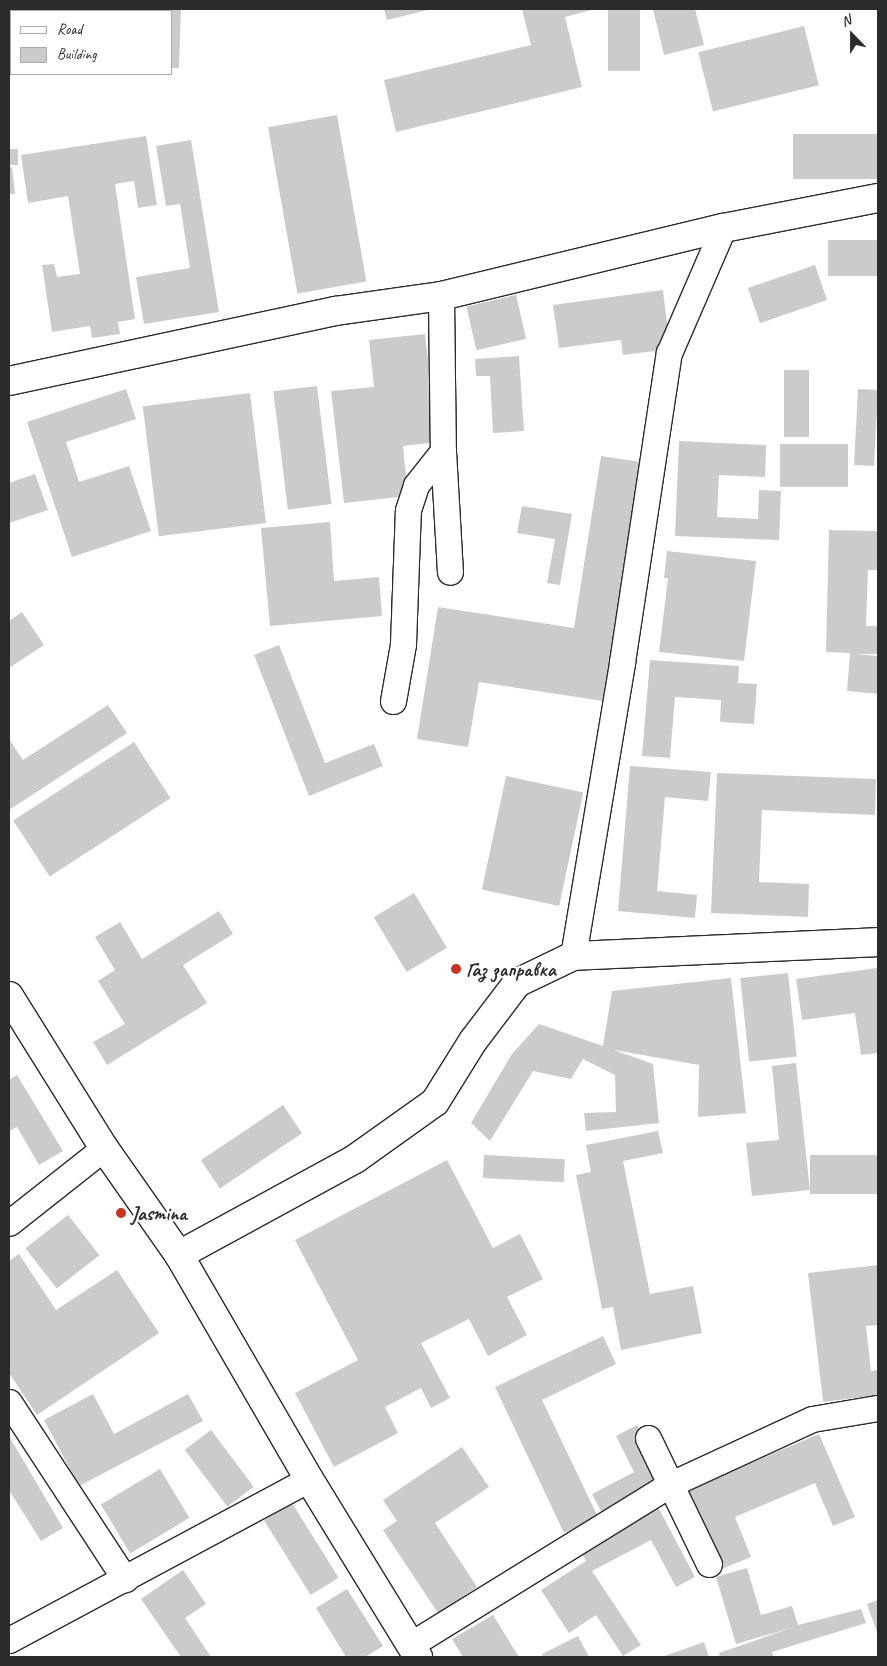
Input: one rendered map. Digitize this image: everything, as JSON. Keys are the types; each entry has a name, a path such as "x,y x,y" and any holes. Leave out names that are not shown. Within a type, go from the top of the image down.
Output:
{"street":[{"path":"9,381 336,311 441,296 723,228 878,198"},
{"path":"573,956 622,662 669,353 723,228"},
{"path":"441,296 443,452 450,572"},
{"path":"393,701 402,644 408,510 416,485 443,452"},
{"path":"179,1255 355,1159 435,1102 473,1041 517,983 573,956 878,942"},
{"path":"9,996 104,1148 179,1255 309,1479 414,1651 671,1484 812,1419 878,1408"},
{"path":"9,1223 104,1148"},
{"path":"9,1402 125,1579"},
{"path":"648,1438 709,1564"},
{"path":"9,1640 309,1479"}],"building":[{"path":"181,9 179,68 172,68 172,10 103,10"},
{"path":"384,9 432,9 387,20"},
{"path":"522,9 595,9 565,17 582,87 396,132 384,80 531,45"},
{"path":"608,9 640,9 640,71 608,71"},
{"path":"653,9 695,9 704,45 664,55"},
{"path":"804,26 819,85 713,112 698,52"},
{"path":"337,115 366,281 297,294 268,127"},
{"path":"793,134 878,134 878,179 793,179"},
{"path":"146,136 157,205 138,208 134,181 115,184 135,319 118,322 120,334 92,338 90,326 52,332 42,265 54,264 57,277 80,274 68,196 28,203 21,155"},
{"path":"191,140 219,312 144,324 136,277 190,268 180,204 166,206 156,146"},
{"path":"9,149 18,149 18,165 9,165"},
{"path":"12,167 15,194 9,194 9,168"},
{"path":"828,240 878,240 878,276 828,276"},
{"path":"815,265 827,300 760,323 748,288"},
{"path":"663,290 670,349 623,355 621,340 559,348 553,305"},
{"path":"516,295 526,339 476,350 466,306"},
{"path":"425,334 437,442 403,446 408,496 344,503 331,391 374,387 369,340"},
{"path":"519,356 524,431 493,433 490,376 476,376 475,359"},
{"path":"784,370 809,370 809,437 784,437"},
{"path":"317,386 332,504 288,509 273,391"},
{"path":"126,389 136,419 66,442 79,482 129,466 151,531 72,557 27,422"},
{"path":"858,389 878,390 874,466 854,465"},
{"path":"250,393 266,523 159,536 143,406"},
{"path":"679,441 766,445 765,477 719,475 717,517 758,519 759,490 781,491 779,540 675,536"},
{"path":"780,444 848,444 848,487 780,487"},
{"path":"601,456 641,462 603,701 479,682 468,747 417,739 438,607 574,628"},
{"path":"35,474 48,510 9,523 9,483"},
{"path":"522,506 572,514 560,585 547,583 555,539 517,533"},
{"path":"330,522 334,581 379,577 382,616 270,626 261,528"},
{"path":"829,530 878,531 878,570 868,570 866,626 878,626 878,654 854,654 878,656 878,694 847,691 850,653 826,652"},
{"path":"667,551 756,561 744,661 659,652 668,578 664,578"},
{"path":"22,612 44,645 9,668 9,621"},
{"path":"279,645 325,763 374,744 383,766 309,796 254,655"},
{"path":"650,660 739,666 738,683 757,684 754,724 720,722 721,700 675,697 670,758 642,756"},
{"path":"108,705 127,733 9,810 9,739 23,760"},
{"path":"134,742 170,798 50,877 13,820"},
{"path":"630,766 711,772 708,801 665,797 657,891 697,895 695,918 618,911"},
{"path":"717,773 876,779 875,815 762,810 759,882 809,884 808,917 711,913"},
{"path":"506,776 583,792 559,906 482,889"},
{"path":"414,893 447,948 407,972 374,917"},
{"path":"219,911 233,934 183,965 207,1003 107,1065 93,1042 125,1024 98,981 115,970 95,937 120,922 142,959"},
{"path":"877,968 878,1053 861,1055 855,1013 802,1020 796,979"},
{"path":"788,973 797,1057 749,1062 740,978"},
{"path":"731,978 746,1113 698,1117 699,1065 614,1050 653,1064 659,1123 586,1131 584,1113 616,1112 615,1075 583,1059 571,1079 533,1071 490,1141 471,1123 512,1054 539,1024 603,1046 612,991"},
{"path":"796,1063 810,1190 752,1196 746,1143 779,1140 772,1066"},
{"path":"17,1075 63,1151 39,1165 17,1127 9,1131 9,1080"},
{"path":"283,1105 302,1133 220,1189 201,1160"},
{"path":"658,1131 663,1153 623,1161 650,1294 693,1286 702,1333 621,1350 613,1307 602,1309 576,1175 591,1172 586,1145"},
{"path":"484,1155 565,1159 564,1182 483,1178"},
{"path":"810,1155 878,1155 878,1194 810,1194"},
{"path":"447,1160 493,1248 520,1234 543,1279 507,1297 527,1335 488,1356 469,1319 421,1343 450,1398 431,1408 421,1388 385,1407 398,1433 334,1467 295,1393 358,1360 295,1240"},
{"path":"68,1215 99,1255 57,1288 25,1248"},
{"path":"19,1254 56,1310 117,1270 159,1333 37,1415 9,1373 9,1261"},
{"path":"878,1265 878,1325 866,1326 871,1371 878,1370 878,1395 823,1402 808,1273"},
{"path":"603,1336 616,1364 542,1400 598,1517 564,1533 495,1387"},
{"path":"93,1394 114,1434 188,1394 203,1421 79,1486 44,1420"},
{"path":"637,1425 667,1482 603,1515 592,1494 634,1472 616,1436"},
{"path":"211,1430 254,1487 227,1507 185,1450"},
{"path":"819,1434 855,1517 833,1526 815,1483 735,1517 751,1557 722,1569 688,1490"},
{"path":"9,1436 63,1528 41,1541 9,1490"},
{"path":"462,1447 489,1487 435,1523 477,1587 438,1613 383,1530 397,1521 383,1500"},
{"path":"160,1469 189,1518 130,1553 101,1505"},
{"path":"292,1503 339,1578 311,1595 264,1520"},
{"path":"658,1507 695,1577 676,1587 651,1540 592,1571 641,1645 623,1656 596,1615 569,1633 541,1590 586,1561 580,1549"},
{"path":"747,1568 761,1615 792,1606 798,1625 861,1609 866,1623 772,1652 774,1657 720,1657 719,1653 791,1628 736,1644 716,1577"},
{"path":"183,1570 206,1604 185,1618 211,1657 181,1657 141,1599"},
{"path":"347,1589 383,1646 365,1657 346,1657 316,1608"},
{"path":"878,1600 878,1635 867,1604"},
{"path":"493,1615 519,1657 463,1657 452,1639"},
{"path":"578,1636 589,1657 544,1657 542,1654"},
{"path":"704,1642 709,1657 662,1657"}],"place":[{"name":"Газ заправка","path":"456,969"},
{"name":"Jasmina","path":"121,1213"}]}
